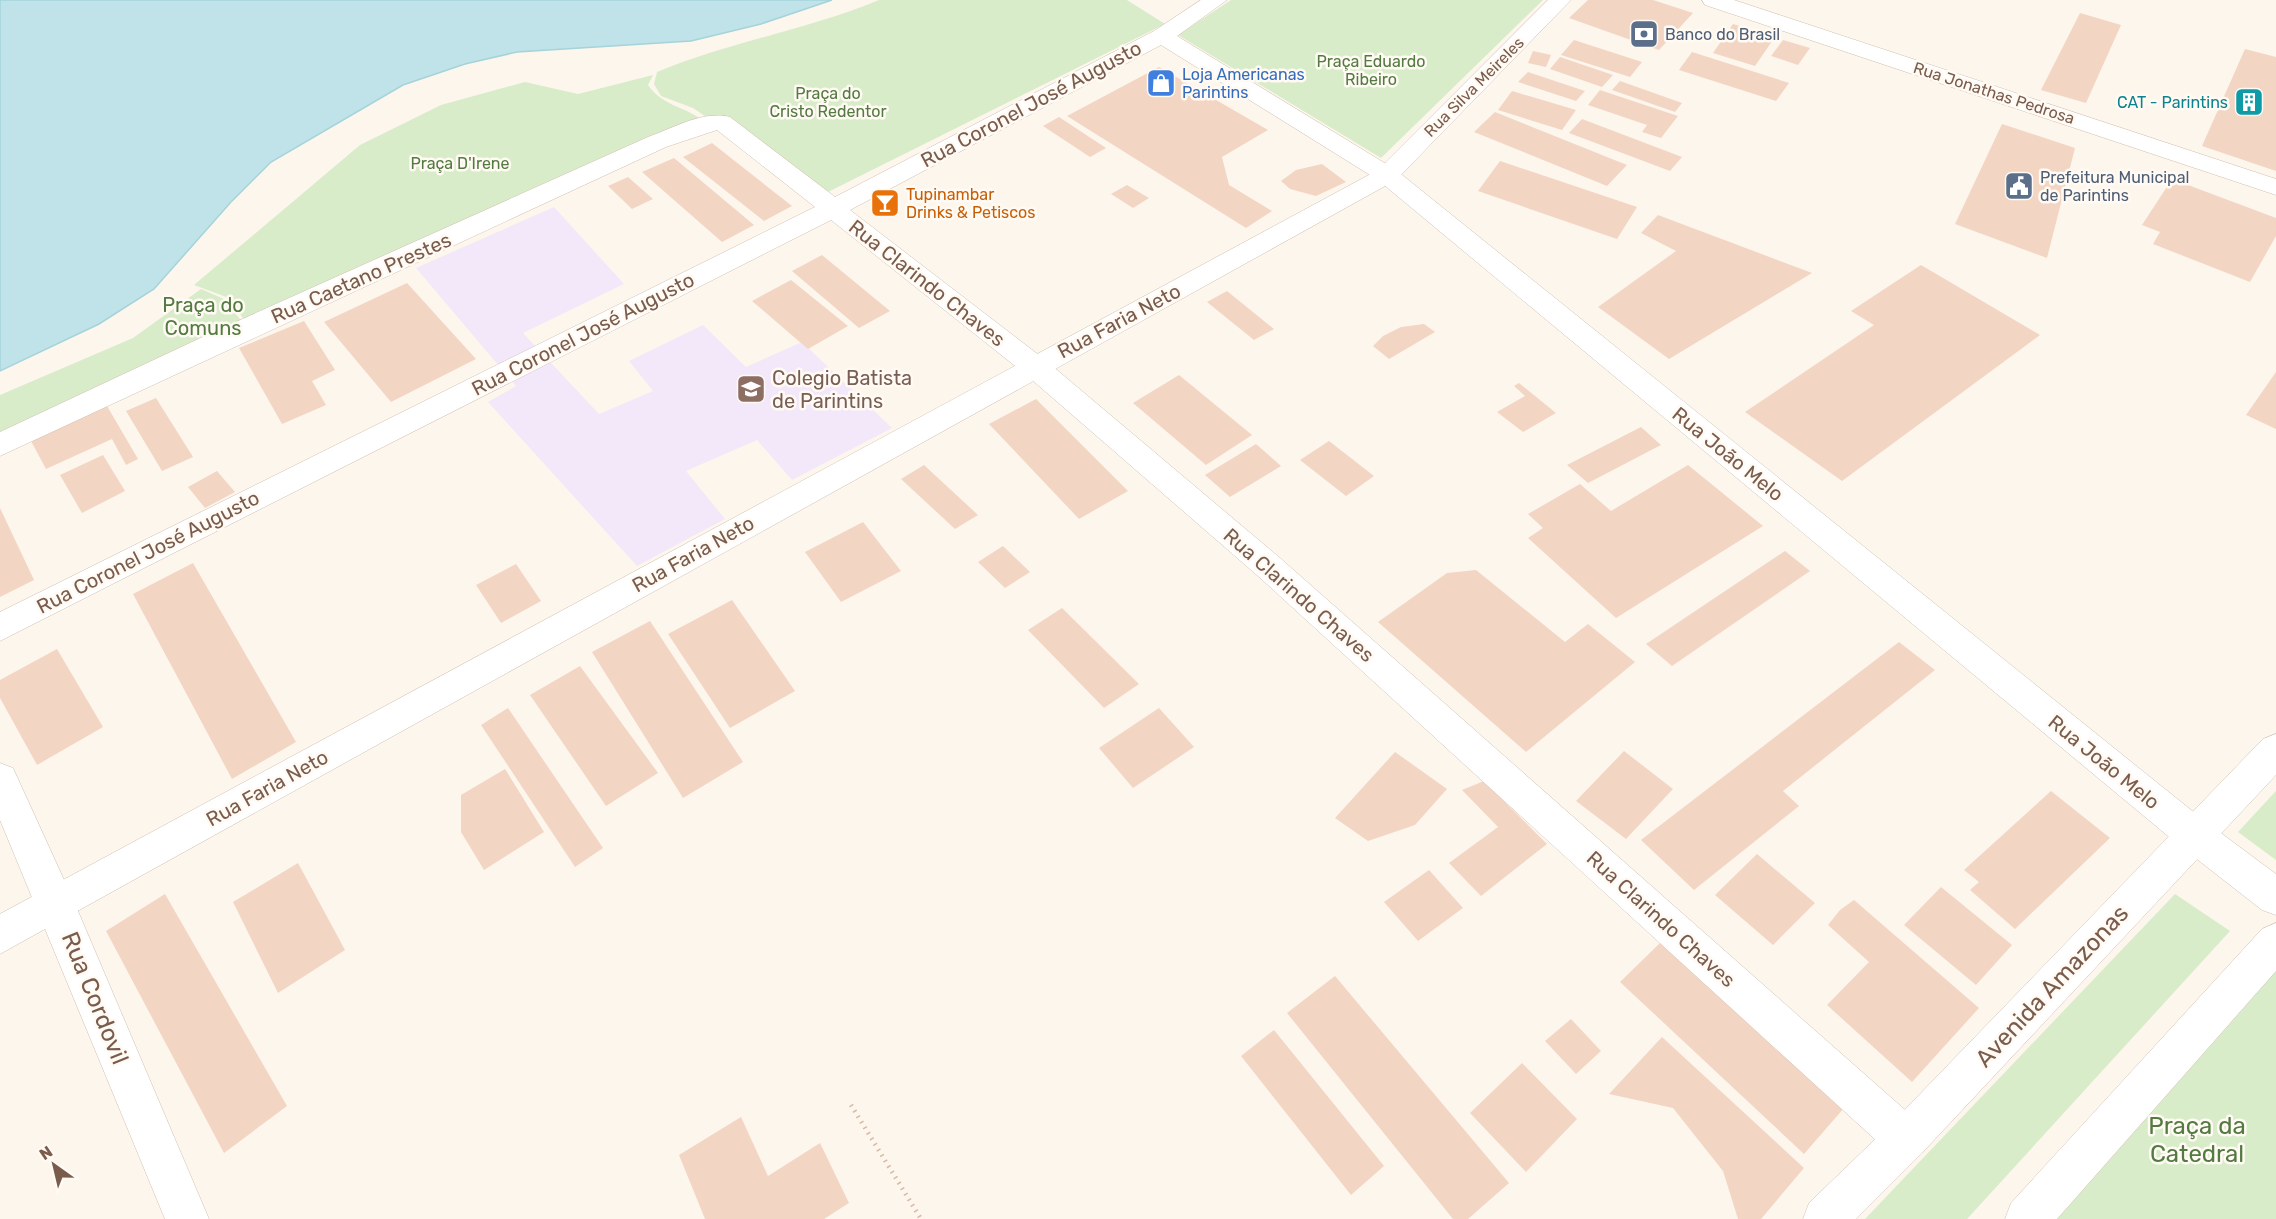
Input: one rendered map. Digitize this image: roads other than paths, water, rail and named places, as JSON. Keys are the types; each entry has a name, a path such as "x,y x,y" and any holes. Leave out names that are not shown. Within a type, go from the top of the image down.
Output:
{"street":[{"name":"Rua Coronel José Augusto","path":"0,627 832,209 1162,36 1215,0"},
{"name":"Rua Silva Meireles","path":"1387,175 1560,0"},
{"name":"Rua Jonathas Pedrosa","path":"1713,0 2276,187"},
{"name":"Rua João Melo","path":"1162,36 1387,175 2193,834 2276,897"},
{"name":"Rua Clarindo Chaves","path":"657,142 702,124 722,122 1034,366 1269,567 1906,1139"},
{"name":"Rua Caetano Prestes","path":"0,445 219,341 657,142"},
{"name":"Rua Faria Neto","path":"0,935 1034,366 1387,175"},
{"name":"Avenida Amazonas","path":"1825,1219 1906,1139 2071,967 2193,834 2276,750"},
{"name":"Rua Cordovil","path":"0,779 56,904 187,1219"},
{"path":"2034,1217 2276,942"}],"water":[{"path":"0,0 832,0 761,24 691,41 517,52 465,64 403,85 271,162 231,202 154,289 99,324 0,371"}],"place":[{"name":"Banco do Brasil","path":"1644,34"},
{"name":"Loja Americanas Parintins","path":"1161,83"},
{"name":"CAT - Parintins","path":"2249,102"},
{"name":"Prefeitura Municipal de Parintins","path":"2019,186"},
{"name":"Tupinambar Drinks & Petiscos","path":"885,203"},
{"name":"Colegio Batista de Parintins","path":"751,389"}],"park label":[{"name":"Praça Eduardo Ribeiro","path":"1371,70"},
{"name":"Praça do Cristo Redentor","path":"828,102"},
{"name":"Praça D'Irene","path":"460,163"},
{"name":"Praça do Comuns","path":"203,316"},
{"name":"Praça da Catedral","path":"2197,1140"}]}
